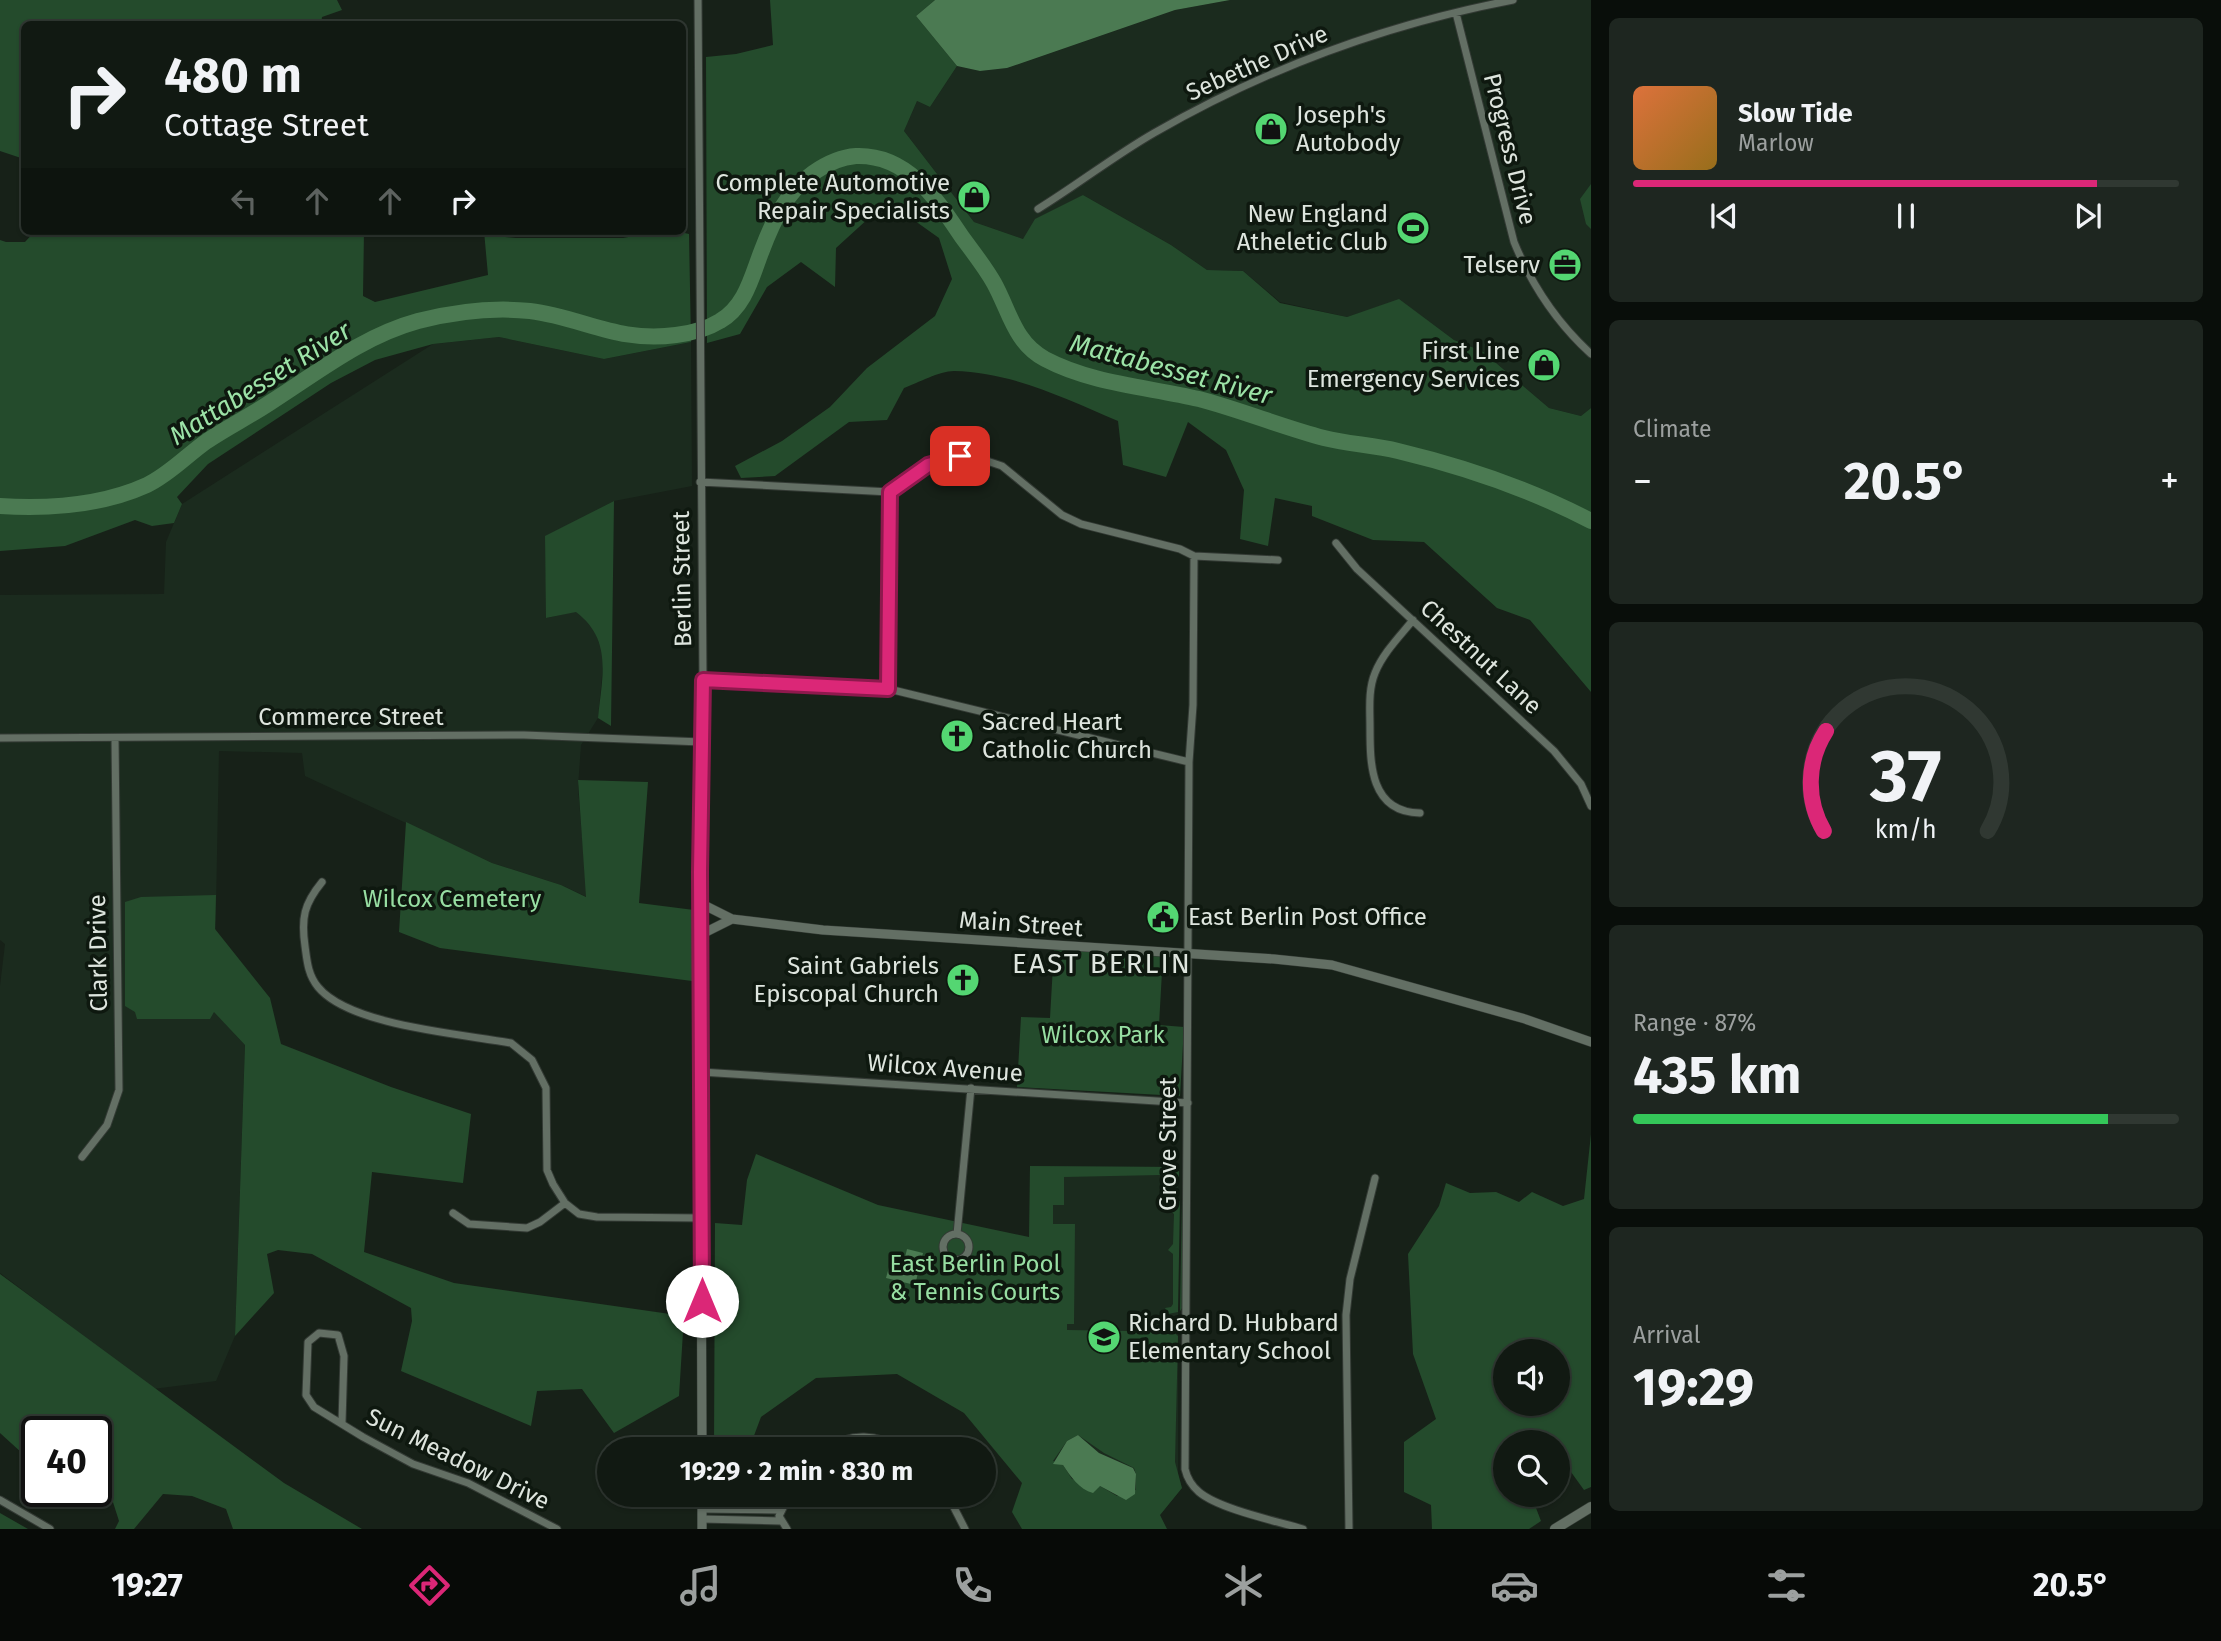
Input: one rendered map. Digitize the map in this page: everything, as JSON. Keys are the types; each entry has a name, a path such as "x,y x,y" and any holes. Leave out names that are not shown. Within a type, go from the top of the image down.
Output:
{"main road":[{"path":"1555,1529 1591,1507"}],"street":[{"name":"Berlin Street","path":"698,0 703,680 700,903 702,1437"},
{"name":"Sebethe Drive","path":"1038,209 1151,135 1247,85 1362,39 1513,0"},
{"name":"Progress Drive","path":"1456,13 1514,242 1546,304 1591,354"},
{"path":"700,482 890,492 938,460 960,456 981,458 1002,466 1062,515 1081,524 1180,549 1194,556 1278,560"},
{"path":"888,689 890,492"},
{"name":"Chestnut Lane","path":"1336,544 1357,569 1554,751 1581,784 1591,806"},
{"name":"Grove Street","path":"1194,556 1194,705 1189,761 1185,1429 1187,1477 1200,1493 1218,1502 1303,1529"},
{"path":"1413,620 1375,672 1371,687 1370,758 1376,784 1382,794 1401,811 1420,813"},
{"path":"703,680 888,689 1189,761"},
{"name":"Commerce Street","path":"0,738 524,735 702,742"},
{"name":"Clark Drive","path":"82,1157 107,1125 119,1090 115,738"},
{"path":"322,882 307,901 304,918 309,971 317,986 331,999 382,1019 424,1030 511,1043 523,1051 537,1067 546,1088 547,1170 565,1203 579,1214 597,1217 702,1218"},
{"name":"Main Street","path":"700,903 732,919 823,930 1332,965 1535,1022 1591,1042"},
{"path":"700,935 732,919"},
{"name":"Wilcox Avenue","path":"701,1072 1188,1103"},
{"path":"957,1234 971,1088"},
{"path":"1349,1529 1346,1315 1350,1279 1375,1178"},
{"path":"453,1213 469,1224 527,1228 540,1222 565,1203"},
{"name":"Sun Meadow Drive","path":"342,1422 344,1356 338,1335 319,1333 308,1342 306,1395 314,1407 414,1464 468,1483 557,1529"},
{"path":"0,1500 50,1529"},
{"path":"782,1507 780,1521 787,1529"},
{"path":"954,1507 965,1529"},
{"path":"780,1510 702,1509 702,1524 780,1521"}],"shaded area":[{"path":"935,0 1230,0 1175,10 1007,68 980,71 957,66 916,16"},
{"path":"1230,0 1591,0 1591,408 1581,416 1549,408 1482,351 1454,340 1399,300 1347,317 1280,302 1243,271 1207,270 1171,245 1083,195 1023,239 974,222 904,131 917,101 930,107 957,66 980,71 1007,68 1175,10"},
{"path":"499,337 604,359 691,342 692,486 614,501 545,537 547,618 577,611 592,624 604,656 598,718 581,745 578,787 587,897 561,885 492,863 305,776 302,753 219,751 214,1011 245,1045 235,1336 216,1381 153,1389 0,1273 0,986 5,944 0,940 0,595 164,594 166,542 182,504 433,344"},
{"name":"Richard D. Hubbard Elementary School","path":"1030,1166 1178,1167 1178,1474 1182,1488 1160,1515 1031,1481"},
{"path":"907,1249 923,1253 915,1285 886,1278 889,1267 902,1270"},
{"path":"1078,1435 1099,1453 1133,1468 1136,1474 1135,1494 1126,1500 1100,1486 1093,1493 1079,1486 1063,1465 1053,1464 1067,1441"}],"green space":[{"path":"0,0 337,0 342,10 322,17 321,21 21,21 21,158 0,151"},
{"path":"770,0 935,0 916,16 957,66 930,107 917,101 904,131 974,222 1023,239 1035,219 1083,195 1171,245 1207,270 1243,271 1280,303 1347,317 1399,299 1454,340 1482,351 1549,408 1581,416 1591,408 1591,692 1530,620 1497,608 1424,542 1373,540 1312,516 1312,506 1275,498 1268,546 1240,539 1244,490 1226,450 1188,422 1166,477 1123,465 1118,421 1018,381 954,371 935,375 904,388 887,420 849,422 775,476 741,478 735,466 782,441 830,407 867,368 935,316 952,279 939,238 901,211 881,207 836,248 835,287 801,262 767,287 740,334 707,343 706,57 736,54 773,45"},
{"path":"1591,184 1591,229 1586,224 1580,199"},
{"path":"686,233 689,234 691,342 604,359 499,337 433,344 375,360 331,383 208,464 177,497 182,504 174,523 152,526 135,520 65,546 0,551 0,240 25,242 31,235 364,235 363,296 375,302 488,275 484,235 516,238 623,238"},
{"path":"614,501 611,726 598,718 603,674 596,635 576,612 546,618 545,536"},
{"name":"Wilcox Cemetery","path":"578,780 648,782 639,903 694,910 692,981 440,948 399,932 406,822 492,863 561,885 586,897"},
{"path":"216,895 215,929 270,998 281,1044 391,1087 471,1114 463,1183 372,1172 364,1252 454,1283 684,1316 679,1396 614,1433 582,1389 537,1391 531,1426 401,1371 412,1321 411,1308 312,1254 278,1250 267,1254 274,1293 235,1336 245,1045 214,1012 210,1019 137,1019 135,1012 125,1006 125,902 141,897"},
{"name":"Wilcox Park","path":"1054,948 1163,954 1159,1025 1184,1027 1180,1096 1017,1087 1021,1017 1050,1018"},
{"path":"1591,1134 1591,1487 1584,1490 1570,1471 1570,1430 1493,1430 1493,1507 1536,1507 1541,1521 1529,1529 1432,1529 1431,1505 1404,1492 1404,1442 1436,1419 1413,1354 1408,1254 1439,1206 1446,1183 1470,1193 1496,1192 1519,1202 1532,1192 1563,1206 1584,1199"},
{"name":"East Berlin Pool & Tennis Courts","path":"756,1154 878,1205 1029,1237 1030,1166 1179,1167 1179,1180 1171,1184 1171,1176 1160,1175 1064,1177 1064,1205 1053,1205 1053,1224 1075,1224 1074,1324 1067,1324 1067,1330 1131,1331 1144,1319 1178,1336 1175,1462 1182,1488 1160,1515 1167,1529 1022,1529 1012,1512 1022,1483 996,1452 996,1437 984,1437 964,1413 897,1374 816,1378 761,1417 754,1437 714,1437 715,1223 742,1225 747,1180","holes":["1078,1435 1104,1453 1134,1468 1136,1490 1117,1496 1100,1486 1072,1479 1063,1465 1053,1461 1067,1441"]},
{"path":"1182,1199 1183,1307 1180,1311"},
{"path":"1180,1201 1178,1312 1168,1314 1165,1308 1173,1304 1173,1254 1168,1250 1173,1244 1174,1214 1166,1207"},
{"path":"0,1274 284,1483 362,1529 233,1529 226,1509 192,1496 163,1494 134,1529 115,1529 119,1521 112,1499 112,1416 21,1416 21,1452 0,1433"},
{"path":"0,1513 28,1529 0,1529"}],"waterway":[{"name":"Mattabesset River","path":"0,506 37,507 93,502 147,485 207,441 360,345 418,321 460,313 502,310 549,314 636,336 676,335 710,326 729,315 742,299 766,239 788,198 813,173 839,159 856,156 874,157 891,163 919,182 942,208 990,277 1019,335 1045,359 1082,374 1199,399 1324,438 1389,449 1448,464 1521,489 1591,521"}],"place":[{"name":"Joseph's Autobody","path":"1271,129"},
{"name":"Complete Automotive Repair Specialists","path":"974,197"},
{"name":"New England Atheletic Club","path":"1413,228"},
{"name":"Telserv","path":"1565,265"},
{"name":"First Line Emergency Services","path":"1544,365"},
{"name":"Sacred Heart Catholic Church","path":"957,736"},
{"name":"East Berlin Post Office","path":"1163,917"},
{"name":"Saint Gabriels Episcopal Church","path":"963,980"},
{"name":"Richard D. Hubbard Elementary School","path":"1104,1337"}],"district":[{"name":"EAST BERLIN","path":"1102,963"}],"route":[{"path":"702,1301 700,872 703,680 888,689 890,492 928,465 948,457 960,456"}]}
